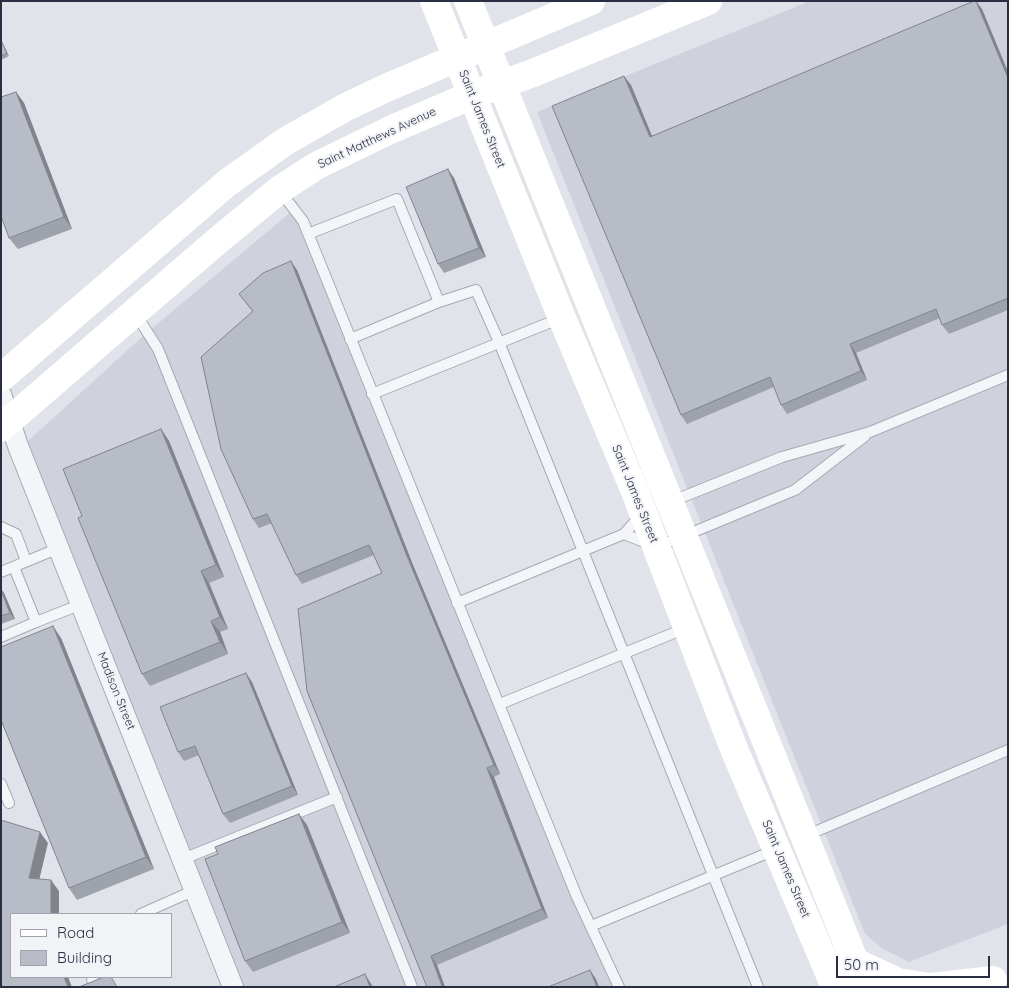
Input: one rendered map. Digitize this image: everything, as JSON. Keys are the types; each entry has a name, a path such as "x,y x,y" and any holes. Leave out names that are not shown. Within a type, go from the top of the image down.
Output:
{"main road":[{"name":"Saint James Street","path":"434,1 562,318 656,507 683,536 860,975"},
{"name":"Saint James Street","path":"468,1 502,84 656,507 656,547 734,749 778,848 834,987"},
{"path":"1,378 47,340 195,209 260,159 315,123 346,106 456,57 592,1"},
{"name":"Saint Matthews Avenue","path":"6,424 134,312 279,190 332,157 472,95 708,1"},
{"path":"860,975 930,987 992,980"}],"street":[{"name":"Madison Street","path":"1,394 6,424 82,604 234,987"}],"lane":[{"path":"279,190 304,221 457,602 591,926 619,987"},
{"path":"308,234 397,199 439,302"},
{"path":"350,339 439,302 476,290 499,342 758,987"},
{"path":"134,312 158,349 412,987"},
{"path":"372,394 562,318"},
{"path":"457,602 624,534 656,507 782,457 870,432 1008,375"},
{"path":"624,534 656,547 795,490 870,432"},
{"path":"1,527 16,534 26,561"},
{"path":"36,622 5,569 59,548"},
{"path":"1,636 82,604"},
{"path":"500,704 688,627"},
{"path":"804,836 1008,750"},
{"path":"1,784 9,803"},
{"path":"183,859 337,798"},
{"path":"591,926 778,848"},
{"path":"143,913 195,890"}],"shaded area":[{"path":"810,1 1008,1 1008,924 909,962 883,949 865,934 537,112"},
{"path":"292,211 302,223 615,987 415,987 149,331"},
{"path":"144,335 156,351 409,987 238,987 157,772 27,442"}],"building":[{"path":"976,1 1008,78 1008,298 942,325 936,309 850,344 861,371 781,405 770,377 681,415 552,106 624,76 650,137"},
{"path":"1,41 7,53 1,56"},
{"path":"16,92 64,217 9,238 1,216 1,97"},
{"path":"448,169 479,248 438,264 406,187"},
{"path":"291,261 407,556 494,765 487,768 542,909 431,956 442,986 439,987 427,987 307,691 298,609 382,573 369,545 296,575 267,514 253,519 221,449 201,357 253,311 239,294 263,273"},
{"path":"161,429 216,565 201,571 220,617 211,621 220,642 142,674 78,518 82,516 63,469"},
{"path":"1,590 10,613 1,616"},
{"path":"53,626 146,857 69,888 1,720 1,647"},
{"path":"246,673 292,786 223,814 195,746 178,752 160,707"},
{"path":"299,814 342,922 245,961 205,859 218,854 215,847"},
{"path":"1,820 40,832 29,878 51,880 51,913 10,913 10,978 64,978 68,987 1,987"},
{"path":"590,970 597,987 548,987"},
{"path":"365,974 370,987 334,987"},
{"path":"102,978 112,978 117,987 79,987"}]}
